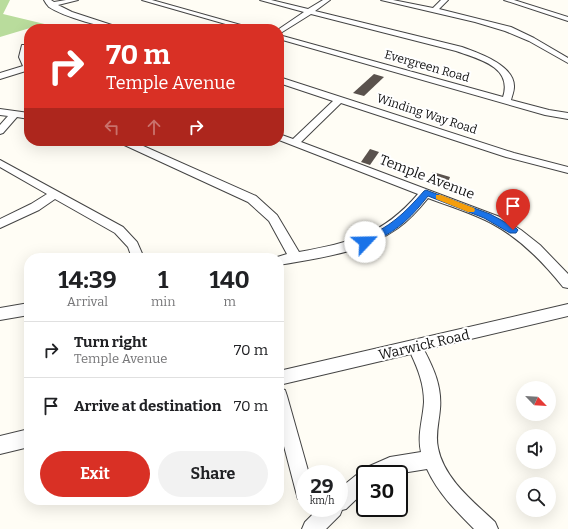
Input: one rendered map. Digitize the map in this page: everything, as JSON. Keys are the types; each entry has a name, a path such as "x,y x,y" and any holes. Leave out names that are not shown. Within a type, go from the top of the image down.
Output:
{"street":[{"path":"49,2 75,0"},
{"path":"145,0 233,24"},
{"path":"264,0 459,50 480,57 502,70 508,78 510,87 506,101"},
{"path":"284,29 327,0"},
{"path":"384,0 508,30 542,45 568,61"},
{"path":"434,11 444,0"},
{"path":"507,0 568,19"},
{"path":"49,2 61,10 104,24"},
{"name":"Evergreen Road","path":"284,38 548,113 568,116"},
{"path":"0,76 24,69"},
{"name":"Winding Way Road","path":"284,82 510,155 568,170"},
{"path":"294,142 339,100"},
{"path":"0,112 24,115"},
{"path":"0,131 15,114"},
{"name":"Temple Avenue","path":"284,139 487,216 513,230 544,255 568,283"},
{"path":"135,146 252,199 266,209 276,221 295,257"},
{"path":"0,163 109,223 124,234 133,245 136,253"},
{"path":"284,259 341,249 375,238 398,224 409,214 426,193"},
{"path":"0,224 35,207 55,194"},
{"path":"0,314 24,310"},
{"name":"Warwick Road","path":"284,377 568,310"},
{"path":"416,347 424,365 432,390 428,440 432,459 450,490 488,529"},
{"path":"284,414 298,465"},
{"path":"0,445 24,439"},
{"path":"396,465 432,459"},
{"path":"348,494 356,486"},
{"path":"312,529 324,517"}],"green space":[{"path":"0,0 10,0 3,14 45,24 24,24 24,30 0,37"}],"building":[{"path":"374,74 384,77 364,96 353,93"},
{"path":"370,149 379,152 370,165 361,162"},
{"path":"433,172 450,177 447,185 430,179"}],"slow traffic":[{"path":"439,197 471,210"}],"route":[{"path":"365,242 383,234 398,224 409,214 426,193 487,216 513,230"}]}
